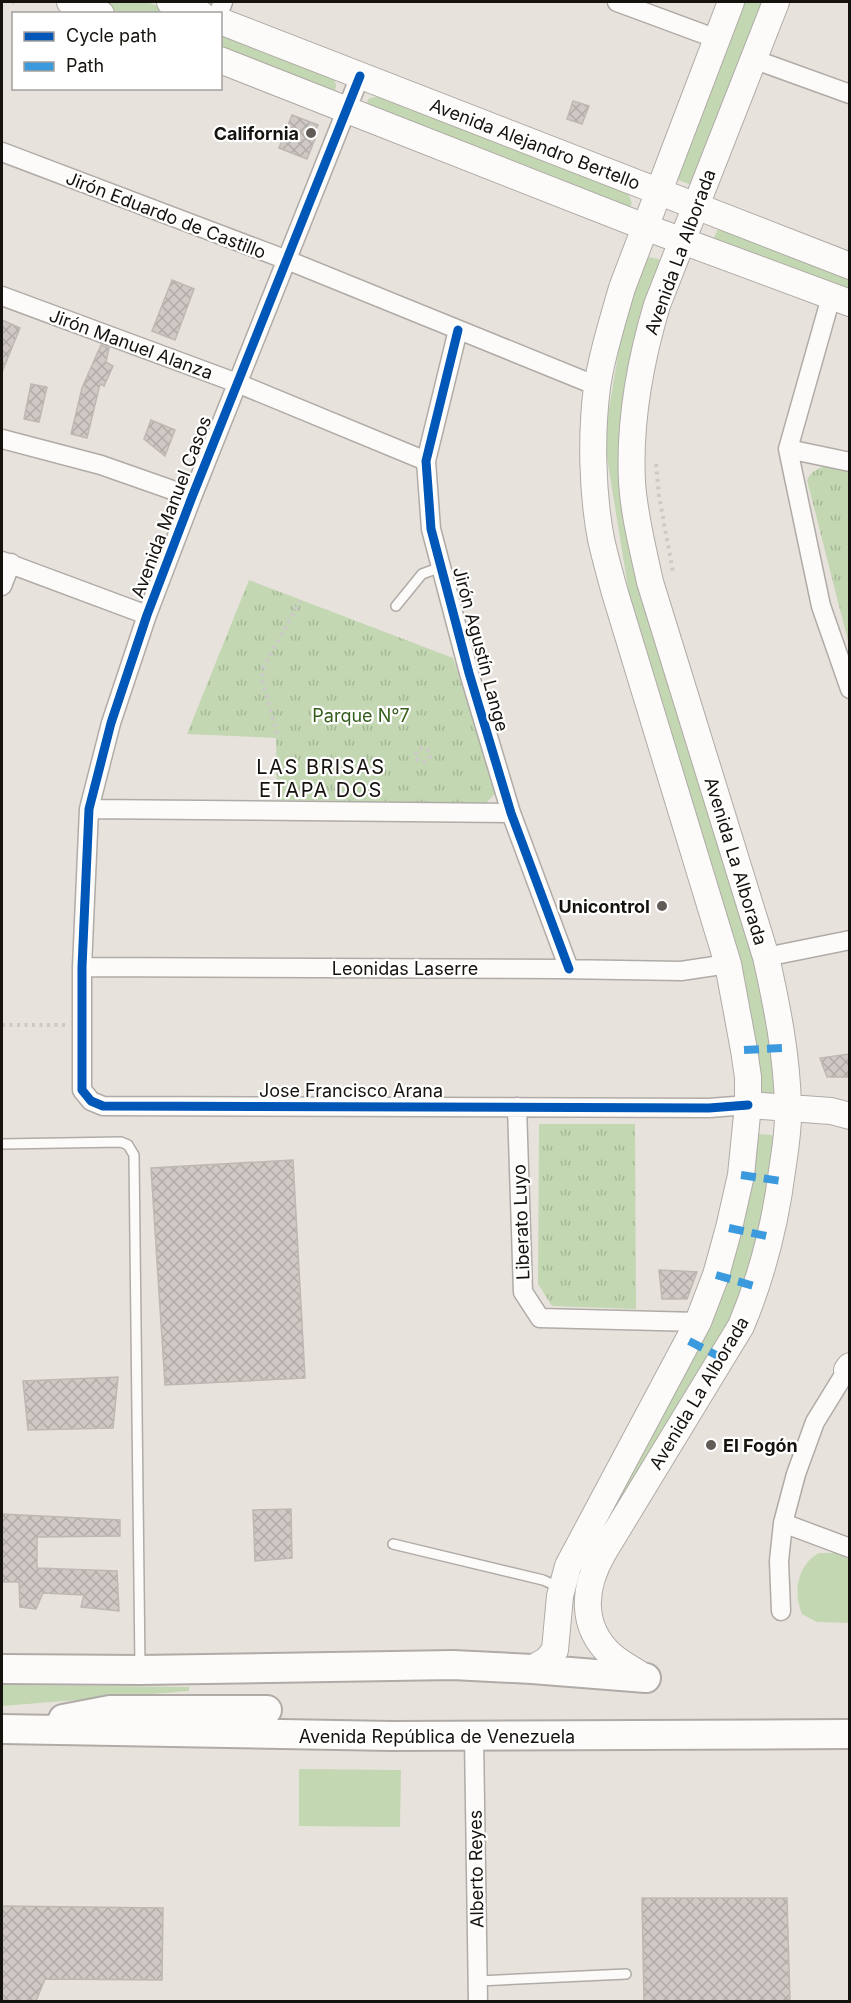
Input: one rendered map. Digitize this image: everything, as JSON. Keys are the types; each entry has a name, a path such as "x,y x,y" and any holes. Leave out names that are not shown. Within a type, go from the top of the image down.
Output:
{"main road":[{"path":"70,2 95,12"},
{"path":"170,2 196,12"},
{"name":"Avenida La Alborada","path":"532,1669 547,1660 555,1650 558,1610 568,1566 698,1322 716,1275 741,1175 748,1105 748,1077 728,964 615,593 601,537 594,446 597,386 622,288 731,2"},
{"name":"Avenida La Alborada","path":"646,1678 611,1655 594,1633 586,1607 590,1580 603,1553 741,1326 757,1287 775,1220 787,1143 788,1107 781,1037 766,957 650,582 640,537 632,482 634,425 646,342 657,305 776,2"},
{"name":"Avenida Alejandro Bertello","path":"222,22 849,266"},
{"name":"Avenida Alejandro Bertello","path":"222,61 645,227 840,300"},
{"name":"Jose Francisco Arana","path":"748,1105 831,1111 849,1116"},
{"path":"2,1669 140,1670 453,1665 646,1678"},
{"path":"283,1735 271,1723 267,1710 268,1700 272,1692 282,1683 309,1667"},
{"path":"200,1669 215,1681 217,1689 215,1698 201,1709"},
{"name":"Avenida República de Venezuela","path":"13,1729 75,1715 110,1710 267,1710"},
{"name":"Avenida República de Venezuela","path":"13,1729 474,1737 849,1734"}],"street":[{"path":"617,2 717,39"},
{"path":"753,59 849,94"},
{"name":"Avenida Manuel Casos","path":"82,967 89,809 111,723 147,615 192,497 360,76"},
{"name":"Jirón Eduardo de Castillo","path":"2,152 287,260 597,386"},
{"name":"Jirón Manuel Alanza","path":"2,296 237,383 426,462"},
{"path":"840,300 788,449 821,606 849,689"},
{"name":"Jirón Agustín Lange","path":"458,330 426,462 431,529 469,673 511,813 569,969"},
{"path":"2,438 102,465 192,497"},
{"path":"788,449 849,462"},
{"path":"2,586 6,562 147,615"},
{"path":"89,809 511,813"},
{"path":"766,957 849,940"},
{"name":"Leonidas Laserre","path":"82,967 681,971 728,964"},
{"name":"Jose Francisco Arana","path":"82,967 82,1090 91,1101 103,1106 709,1108 748,1105"},
{"name":"Liberato Luyo","path":"517,1107 523,1292 540,1318 698,1322"},
{"path":"781,1611 779,1561 783,1523 796,1474 815,1422 849,1369"},
{"path":"783,1523 849,1548"},
{"name":"Alberto Reyes","path":"474,1737 478,2001"}],"lane":[{"path":"396,606 422,574 441,567"},
{"path":"2,1144 121,1142 128,1145 134,1155 140,1670"},
{"path":"393,1544 543,1580 562,1588"},
{"path":"478,1981 626,1974"}],"path":[{"path":"655,455 659,496 673,576"},
{"path":"277,734 262,679 263,668 300,601"},
{"path":"2,1025 81,1025"}],"green space":[{"path":"83,2 147,2 174,12 110,12"},
{"path":"743,2 770,2 698,187 675,179"},
{"path":"222,32 334,77 336,86 334,96 222,57"},
{"path":"378,96 627,191 632,203 629,210 366,107 368,99"},
{"path":"720,225 849,275 849,294 711,244"},
{"path":"647,257 659,259 662,271 622,464 766,997 774,1094 745,1091 632,612 604,439 627,301"},
{"path":"826,466 849,472 849,645 807,480 810,474"},
{"name":"Parque N°7","path":"249,580 453,658 497,785 495,794 486,803 277,800 276,738 187,734"},
{"path":"539,1124 635,1124 636,1309 552,1306 538,1284"},
{"path":"758,1134 772,1135 778,1149 768,1209 731,1328 604,1532 595,1535 677,1384 750,1148"},
{"path":"819,1553 836,1553 849,1559 849,1623 817,1622 802,1614 798,1597 799,1580 806,1564"},
{"path":"2,1685 189,1687 189,1691 2,1706"},
{"path":"299,1769 401,1770 400,1827 299,1826"}],"building":[{"path":"573,101 589,106 582,124 567,119"},
{"path":"292,115 318,125 314,133 317,134 307,159 279,148"},
{"path":"172,280 194,289 175,340 152,331"},
{"path":"2,320 20,328 2,372"},
{"path":"101,345 109,348 106,362 113,366 104,386 100,384 87,438 71,434 82,388"},
{"path":"31,384 47,387 39,422 24,419"},
{"path":"151,420 175,430 165,456 144,439"},
{"path":"849,1054 849,1077 827,1077 820,1058"},
{"path":"293,1160 305,1378 165,1385 151,1168"},
{"path":"659,1270 697,1272 687,1299 662,1299"},
{"path":"118,1377 113,1428 28,1430 23,1381"},
{"path":"291,1509 292,1558 255,1561 253,1510"},
{"path":"2,1514 120,1520 120,1536 37,1537 37,1568 117,1571 119,1611 81,1607 84,1595 43,1593 36,1609 20,1607 19,1582 2,1582"},
{"path":"642,1898 787,1898 790,2001 644,2001"},
{"path":"2,1906 163,1908 162,1980 45,1979 36,2001 2,2001"}],"marked path":[{"path":"744,1050 783,1048"},
{"path":"741,1175 781,1181"},
{"path":"729,1228 771,1237"},
{"path":"716,1275 757,1287"},
{"path":"689,1341 722,1358"}],"cycle path":[{"path":"360,76 192,497 147,615 111,723 89,809 82,967 82,1090 91,1101 103,1106 709,1108 748,1105"},
{"path":"458,330 426,461 431,529 469,673 511,813 569,969"}],"place":[{"name":"California","path":"311,133"},
{"name":"Unicontrol","path":"662,906"},
{"name":"El Fogón","path":"711,1445"}],"district":[{"name":"LAS BRISAS ETAPA DOS","path":"321,778"}]}
